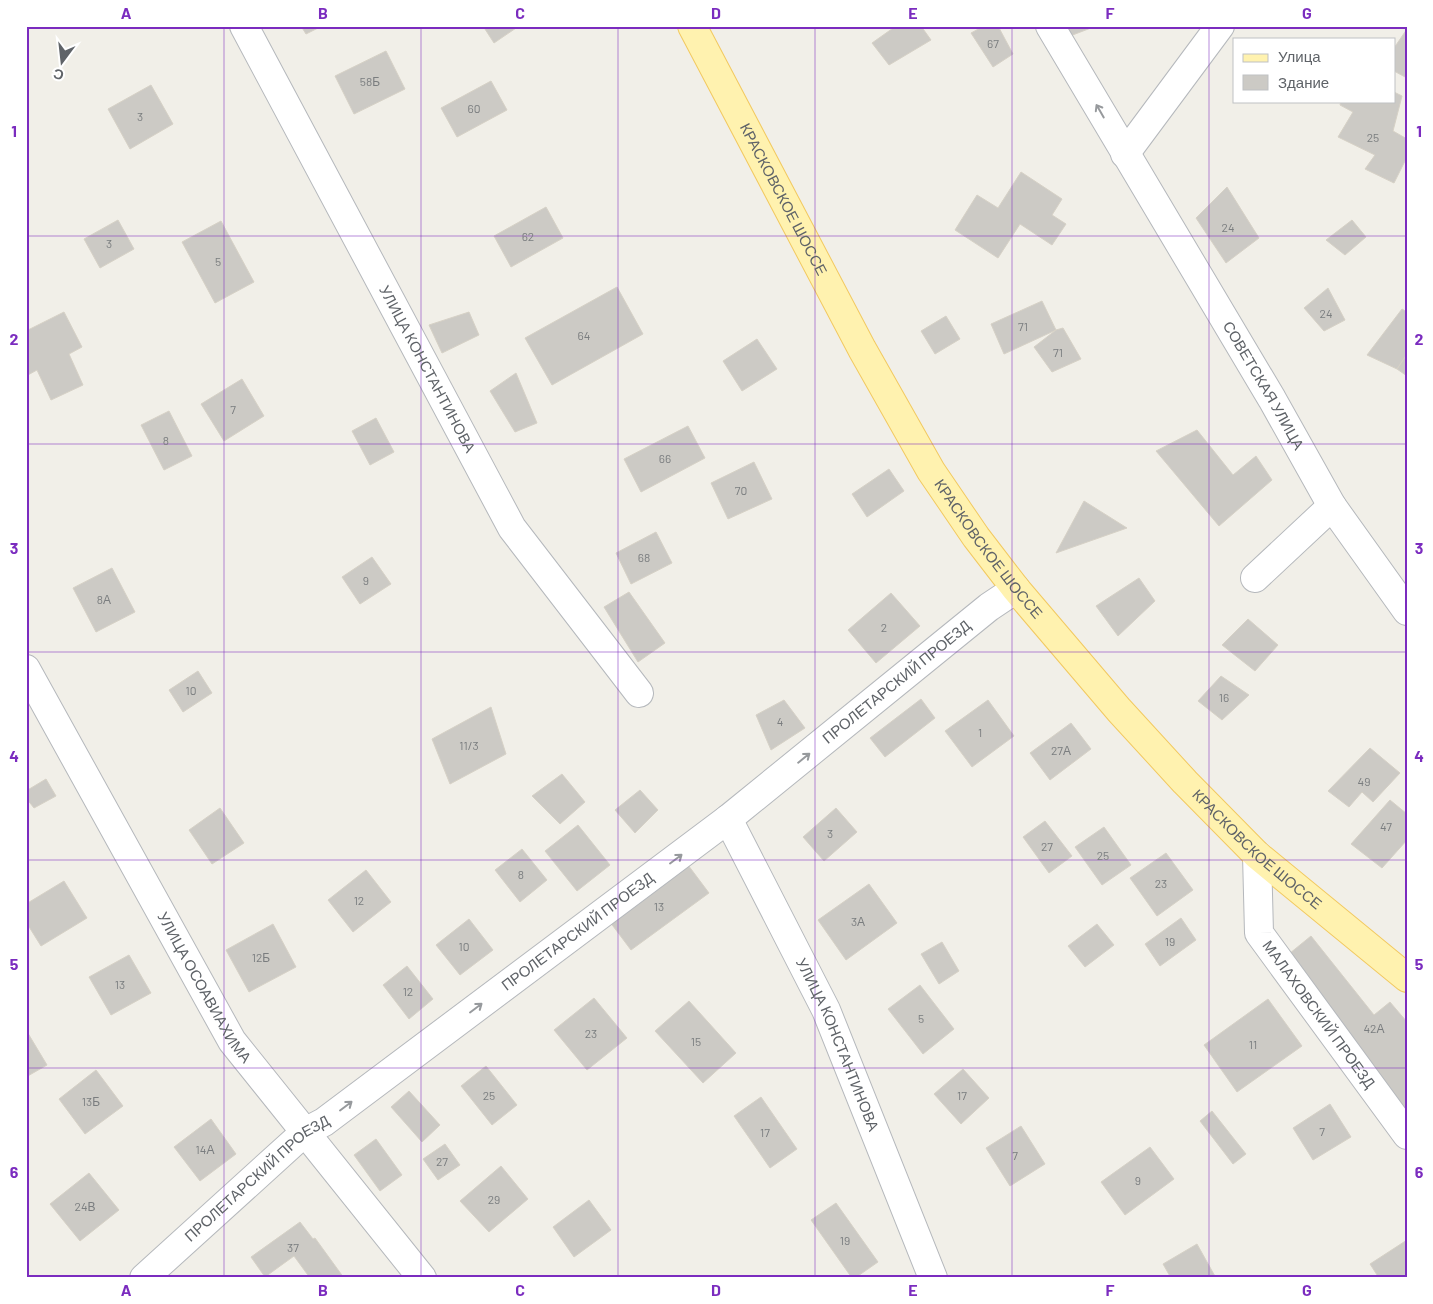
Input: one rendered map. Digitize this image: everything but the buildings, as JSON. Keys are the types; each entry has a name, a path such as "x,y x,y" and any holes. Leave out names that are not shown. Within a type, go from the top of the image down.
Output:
{"main road":[{"name":"КРАСКОВСКОЕ ШОССЕ","path":"692,26 862,348 931,471 1016,589 1119,710 1185,782 1258,855 1407,978"}],"street":[{"name":"УЛИЦА КОНСТАНТИНОВА","path":"244,26 512,528 639,693"},
{"name":"СОВЕТСКАЯ УЛИЦА","path":"1050,26 1268,390 1332,506 1407,611"},
{"path":"1125,154 1220,26"},
{"path":"1255,578 1332,506"},
{"name":"ПРОЛЕТАРСКИЙ ПРОЕЗД","path":"144,1278 305,1132 324,1122 728,819 989,607 1016,589"},
{"name":"УЛИЦА ОСОАВИАХИМА","path":"26,670 232,1041 422,1278"},
{"name":"УЛИЦА КОНСТАНТИНОВА","path":"728,819 826,1010 933,1278"},
{"name":"МАЛАХОВСКИЙ ПРОЕЗД","path":"1258,855 1259,933 1407,1135"}]}
